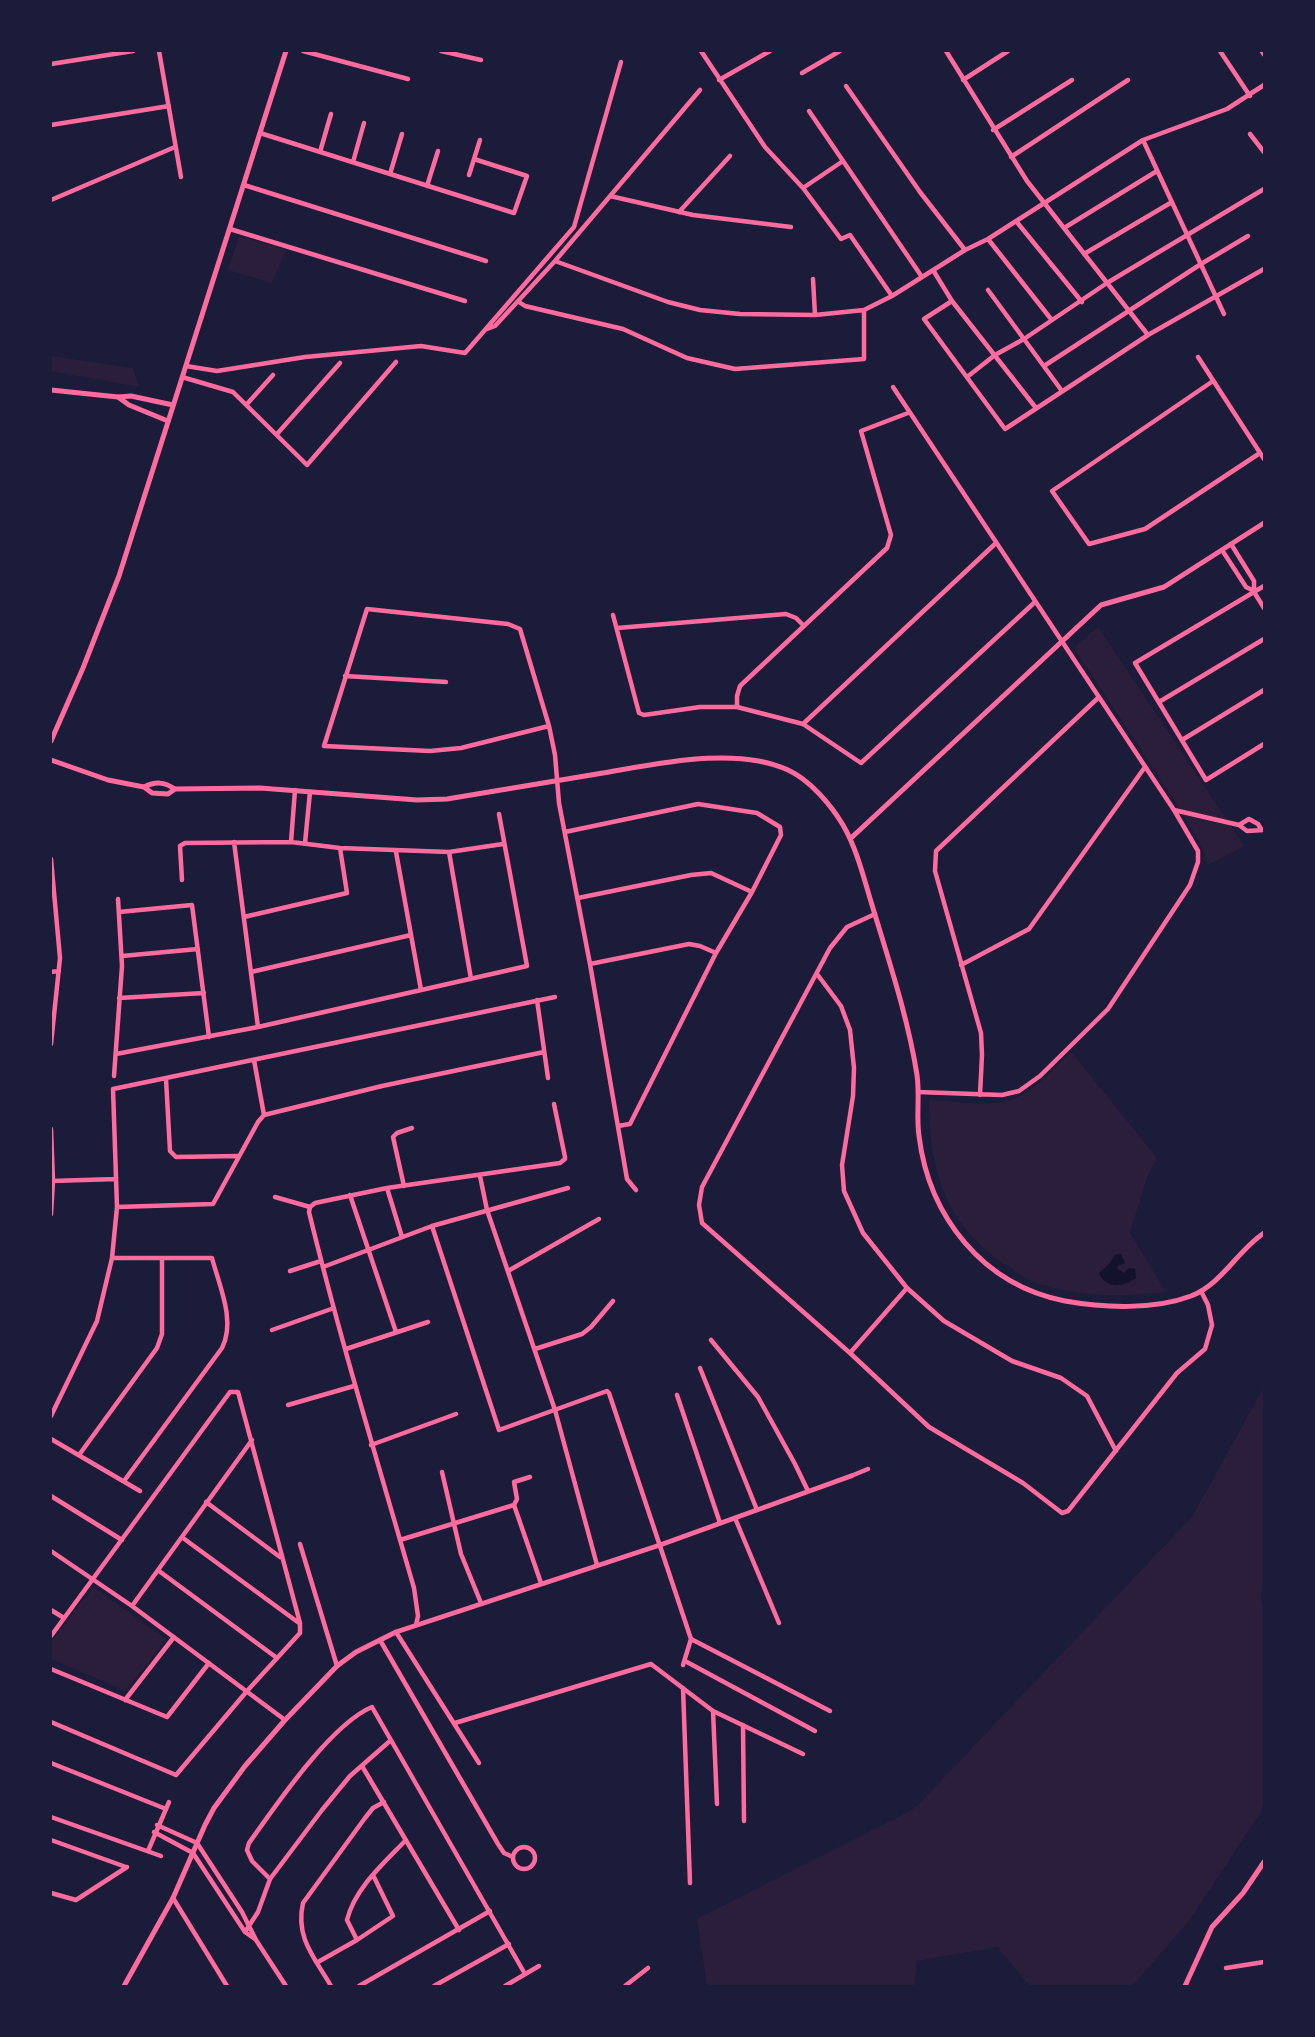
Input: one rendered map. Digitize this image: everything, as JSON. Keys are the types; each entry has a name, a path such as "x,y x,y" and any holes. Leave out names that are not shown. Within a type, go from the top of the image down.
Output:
{"street":[{"path":"51,64 133,51"},
{"path":"159,51 181,177"},
{"path":"51,741 119,576 286,51"},
{"path":"303,51 408,79"},
{"path":"441,51 481,60"},
{"path":"701,51 765,147 803,188 841,239 850,235 892,296"},
{"path":"719,80 770,51"},
{"path":"802,73 840,51"},
{"path":"946,51 1011,157 1148,335"},
{"path":"963,80 1007,51"},
{"path":"1220,51 1250,96"},
{"path":"186,366 217,371 339,353 421,346 465,353 573,227 621,62"},
{"path":"993,130 1072,80"},
{"path":"1011,157 1128,80"},
{"path":"555,261 668,302 700,310 740,314 814,315 864,310 988,239 1143,140 1211,116 1250,96 1264,85"},
{"path":"846,86 920,192 965,250"},
{"path":"485,330 495,326 519,302 700,90"},
{"path":"51,125 169,106"},
{"path":"809,111 922,277"},
{"path":"320,152 331,114"},
{"path":"353,162 364,124"},
{"path":"260,133 514,213 527,176 474,159"},
{"path":"390,174 402,134"},
{"path":"1250,134 1264,152"},
{"path":"1143,140 1224,314"},
{"path":"469,175 480,141"},
{"path":"51,200 175,147"},
{"path":"427,186 438,151"},
{"path":"679,212 730,156"},
{"path":"803,188 843,160"},
{"path":"1064,228 1157,171"},
{"path":"244,185 486,261"},
{"path":"967,377 995,355 1082,302 1107,283 1264,189"},
{"path":"610,196 693,215 791,228"},
{"path":"1084,254 1172,202"},
{"path":"1016,221 1082,302"},
{"path":"230,229 465,301"},
{"path":"1044,366 1200,264 1248,236"},
{"path":"988,239 1051,319"},
{"path":"952,301 924,319 1005,429 1148,335 1264,269"},
{"path":"933,270 952,301 1036,408"},
{"path":"813,279 814,315"},
{"path":"988,290 1062,391"},
{"path":"519,302 524,306 623,329 687,358 734,369 864,359 864,310"},
{"path":"1198,357 1264,459"},
{"path":"182,377 233,392 307,465 396,362"},
{"path":"277,435 340,363"},
{"path":"247,404 273,375"},
{"path":"1213,381 1052,491 1089,544 1146,529 1260,453"},
{"path":"893,387 1174,810 1198,852 1198,862 1190,885 1108,1009 1040,1076 1019,1091 1002,1095 918,1092"},
{"path":"51,390 131,396 173,405"},
{"path":"118,397 129,405 168,421"},
{"path":"737,707 740,686 887,548 891,535 862,431 908,413"},
{"path":"850,839 1101,606 1164,587 1264,523"},
{"path":"803,724 996,543"},
{"path":"1231,544 1254,581 1254,592"},
{"path":"1222,550 1246,587 1254,592 1264,608"},
{"path":"1264,586 1135,663 1206,779 1264,744"},
{"path":"613,614 639,713 644,715 700,707 737,707 803,724 861,763 1035,602"},
{"path":"549,726 461,748 430,751 324,746 367,609 508,624 520,629 549,726 565,832 627,1179 636,1189"},
{"path":"617,628 786,614 796,618 804,627"},
{"path":"1159,702 1264,639"},
{"path":"345,676 446,682"},
{"path":"1182,740 1264,690"},
{"path":"979,1095 981,1033 935,871 936,851 1099,697"},
{"path":"51,760 108,780 144,787 159,794 168,794 175,789 295,790 404,800 447,799 705,757 763,763 789,770 815,790 850,839 875,914 910,1043 918,1092 918,1135 933,1189 958,1238 993,1269 1034,1294 1086,1305 1117,1306 1158,1303 1201,1291 1226,1273 1264,1233"},
{"path":"961,965 1029,929 1145,767"},
{"path":"144,787 153,783 167,783 175,789"},
{"path":"291,842 295,790"},
{"path":"305,843 310,792"},
{"path":"565,832 698,804 757,813 780,827 781,835 752,892 716,953 630,1124 618,1126"},
{"path":"1174,810 1240,825 1247,831 1262,829"},
{"path":"116,1054 258,1027 527,966 499,814"},
{"path":"1240,825 1249,820 1262,829"},
{"path":"234,842 258,1027"},
{"path":"182,880 180,846 185,843 291,842 396,852 449,852 503,844"},
{"path":"244,917 347,893 340,848"},
{"path":"396,852 421,990"},
{"path":"449,852 471,979"},
{"path":"51,859 60,958 51,1044"},
{"path":"578,898 711,873 752,892"},
{"path":"114,1076 122,956 118,900"},
{"path":"119,912 192,905 209,1037"},
{"path":"875,914 846,927 830,948 702,1187 699,1205 702,1223 850,1353 929,1427 1023,1483 1062,1513 1068,1511 1177,1373 1205,1349 1212,1325 1208,1305 1201,1291"},
{"path":"251,972 411,935"},
{"path":"590,964 689,944 716,953"},
{"path":"122,956 198,949"},
{"path":"51,972 59,971"},
{"path":"817,974 841,1006 850,1030 854,1068 853,1096 842,1165 844,1191 863,1233 907,1288 944,1321 1012,1360 1061,1378 1087,1396 1116,1451"},
{"path":"119,998 204,993"},
{"path":"51,1416 97,1321 113,1258 117,1207 113,1090 555,997"},
{"path":"537,1000 548,1078"},
{"path":"264,1115 382,1086 544,1052"},
{"path":"117,1207 213,1204 238,1156 264,1115 254,1059"},
{"path":"166,1079 172,1154 176,1157 238,1156"},
{"path":"416,1625 418,1616 414,1588 354,1386 309,1212 310,1207 314,1203 387,1188 560,1163 565,1159 554,1104"},
{"path":"404,1186 393,1137 412,1128"},
{"path":"51,1129 51,1214"},
{"path":"480,1176 487,1210 555,1410 597,1565"},
{"path":"52,1182 116,1179"},
{"path":"387,1188 402,1237"},
{"path":"290,1271 322,1264 432,1226 568,1188"},
{"path":"350,1195 396,1332"},
{"path":"275,1197 310,1207"},
{"path":"508,1271 599,1219"},
{"path":"432,1226 499,1430 609,1392 691,1639 684,1663 815,1731"},
{"path":"113,1258 212,1258 225,1305 228,1338 124,1481"},
{"path":"79,1455 158,1348 162,1334 162,1258"},
{"path":"850,1353 907,1288"},
{"path":"536,1349 582,1334 591,1328 613,1301"},
{"path":"271,1330 334,1308"},
{"path":"346,1349 428,1322"},
{"path":"711,1340 758,1397 808,1492"},
{"path":"700,1368 757,1510"},
{"path":"288,1405 354,1386"},
{"path":"51,1636 230,1392 235,1391 240,1395 252,1439 300,1623 300,1633 176,1775 51,1722"},
{"path":"677,1395 719,1523"},
{"path":"371,1445 457,1414"},
{"path":"51,1439 140,1490"},
{"path":"132,1606 252,1439"},
{"path":"124,1986 173,1898 214,1808 285,1720 337,1666 396,1632 660,1545 868,1469"},
{"path":"442,1472 461,1553 481,1603"},
{"path":"530,1477 514,1482 517,1499 514,1505 541,1583"},
{"path":"51,1496 122,1540"},
{"path":"206,1502 281,1558"},
{"path":"400,1540 514,1505"},
{"path":"735,1518 779,1623"},
{"path":"183,1538 300,1623"},
{"path":"300,1544 337,1666"},
{"path":"51,1551 132,1606 285,1720"},
{"path":"159,1571 277,1658"},
{"path":"51,1610 64,1618"},
{"path":"396,1632 480,1763"},
{"path":"125,1700 174,1637"},
{"path":"691,1639 830,1711"},
{"path":"380,1640 498,1844 504,1853 513,1857"},
{"path":"51,1669 167,1717 209,1663"},
{"path":"455,1723 652,1664 713,1711 803,1754"},
{"path":"683,1688 690,1883"},
{"path":"270,1880 252,1861 247,1850 249,1843 314,1758 360,1712 372,1707 526,1974"},
{"path":"713,1711 717,1804"},
{"path":"743,1725 744,1821"},
{"path":"245,1932 258,1912 270,1880 322,1810 350,1776 391,1740"},
{"path":"51,1763 166,1809"},
{"path":"362,1766 459,1930"},
{"path":"148,1851 169,1802"},
{"path":"331,1986 302,1935 299,1919 303,1903 373,1808 384,1802"},
{"path":"51,1816 161,1856"},
{"path":"157,1825 197,1843 286,1986"},
{"path":"154,1832 193,1853 245,1932 256,1940"},
{"path":"51,1840 127,1867 76,1900 51,1893"},
{"path":"357,1940 347,1920 349,1912 373,1875 406,1840"},
{"path":"522,1847 532,1851 535,1857 533,1864 524,1869 514,1864 513,1857 516,1850 522,1847"},
{"path":"1185,1986 1212,1927 1242,1893 1264,1862"},
{"path":"318,1962 393,1916 373,1875"},
{"path":"173,1898 227,1986"},
{"path":"359,1986 489,1911"},
{"path":"434,1986 509,1944"},
{"path":"1226,1968 1264,1962"},
{"path":"505,1986 538,1966"},
{"path":"625,1986 648,1968"}],"shaded area":[{"path":"239,236 286,250 272,283 228,270"},
{"path":"51,356 133,368 139,387 51,371"},
{"path":"1098,627 1244,846 1208,865 1203,849 1178,806 1074,648"},
{"path":"1071,1052 1157,1158 1146,1180 1130,1233 1166,1292 1102,1295 1035,1283 989,1253 957,1217 946,1196 933,1151 929,1100 997,1103 1016,1098 1031,1089"},
{"path":"1121,1254 1125,1263 1117,1268 1124,1273 1129,1268 1135,1269 1136,1278 1121,1285 1110,1284 1099,1273 1115,1255"},
{"path":"1264,1387 1262,1810 1188,1922 1132,1986 1030,1986 997,1947 917,1961 914,1986 707,1986 697,1919 914,1809 1192,1517"},
{"path":"93,1587 166,1639 126,1691 51,1659 51,1642"}]}
